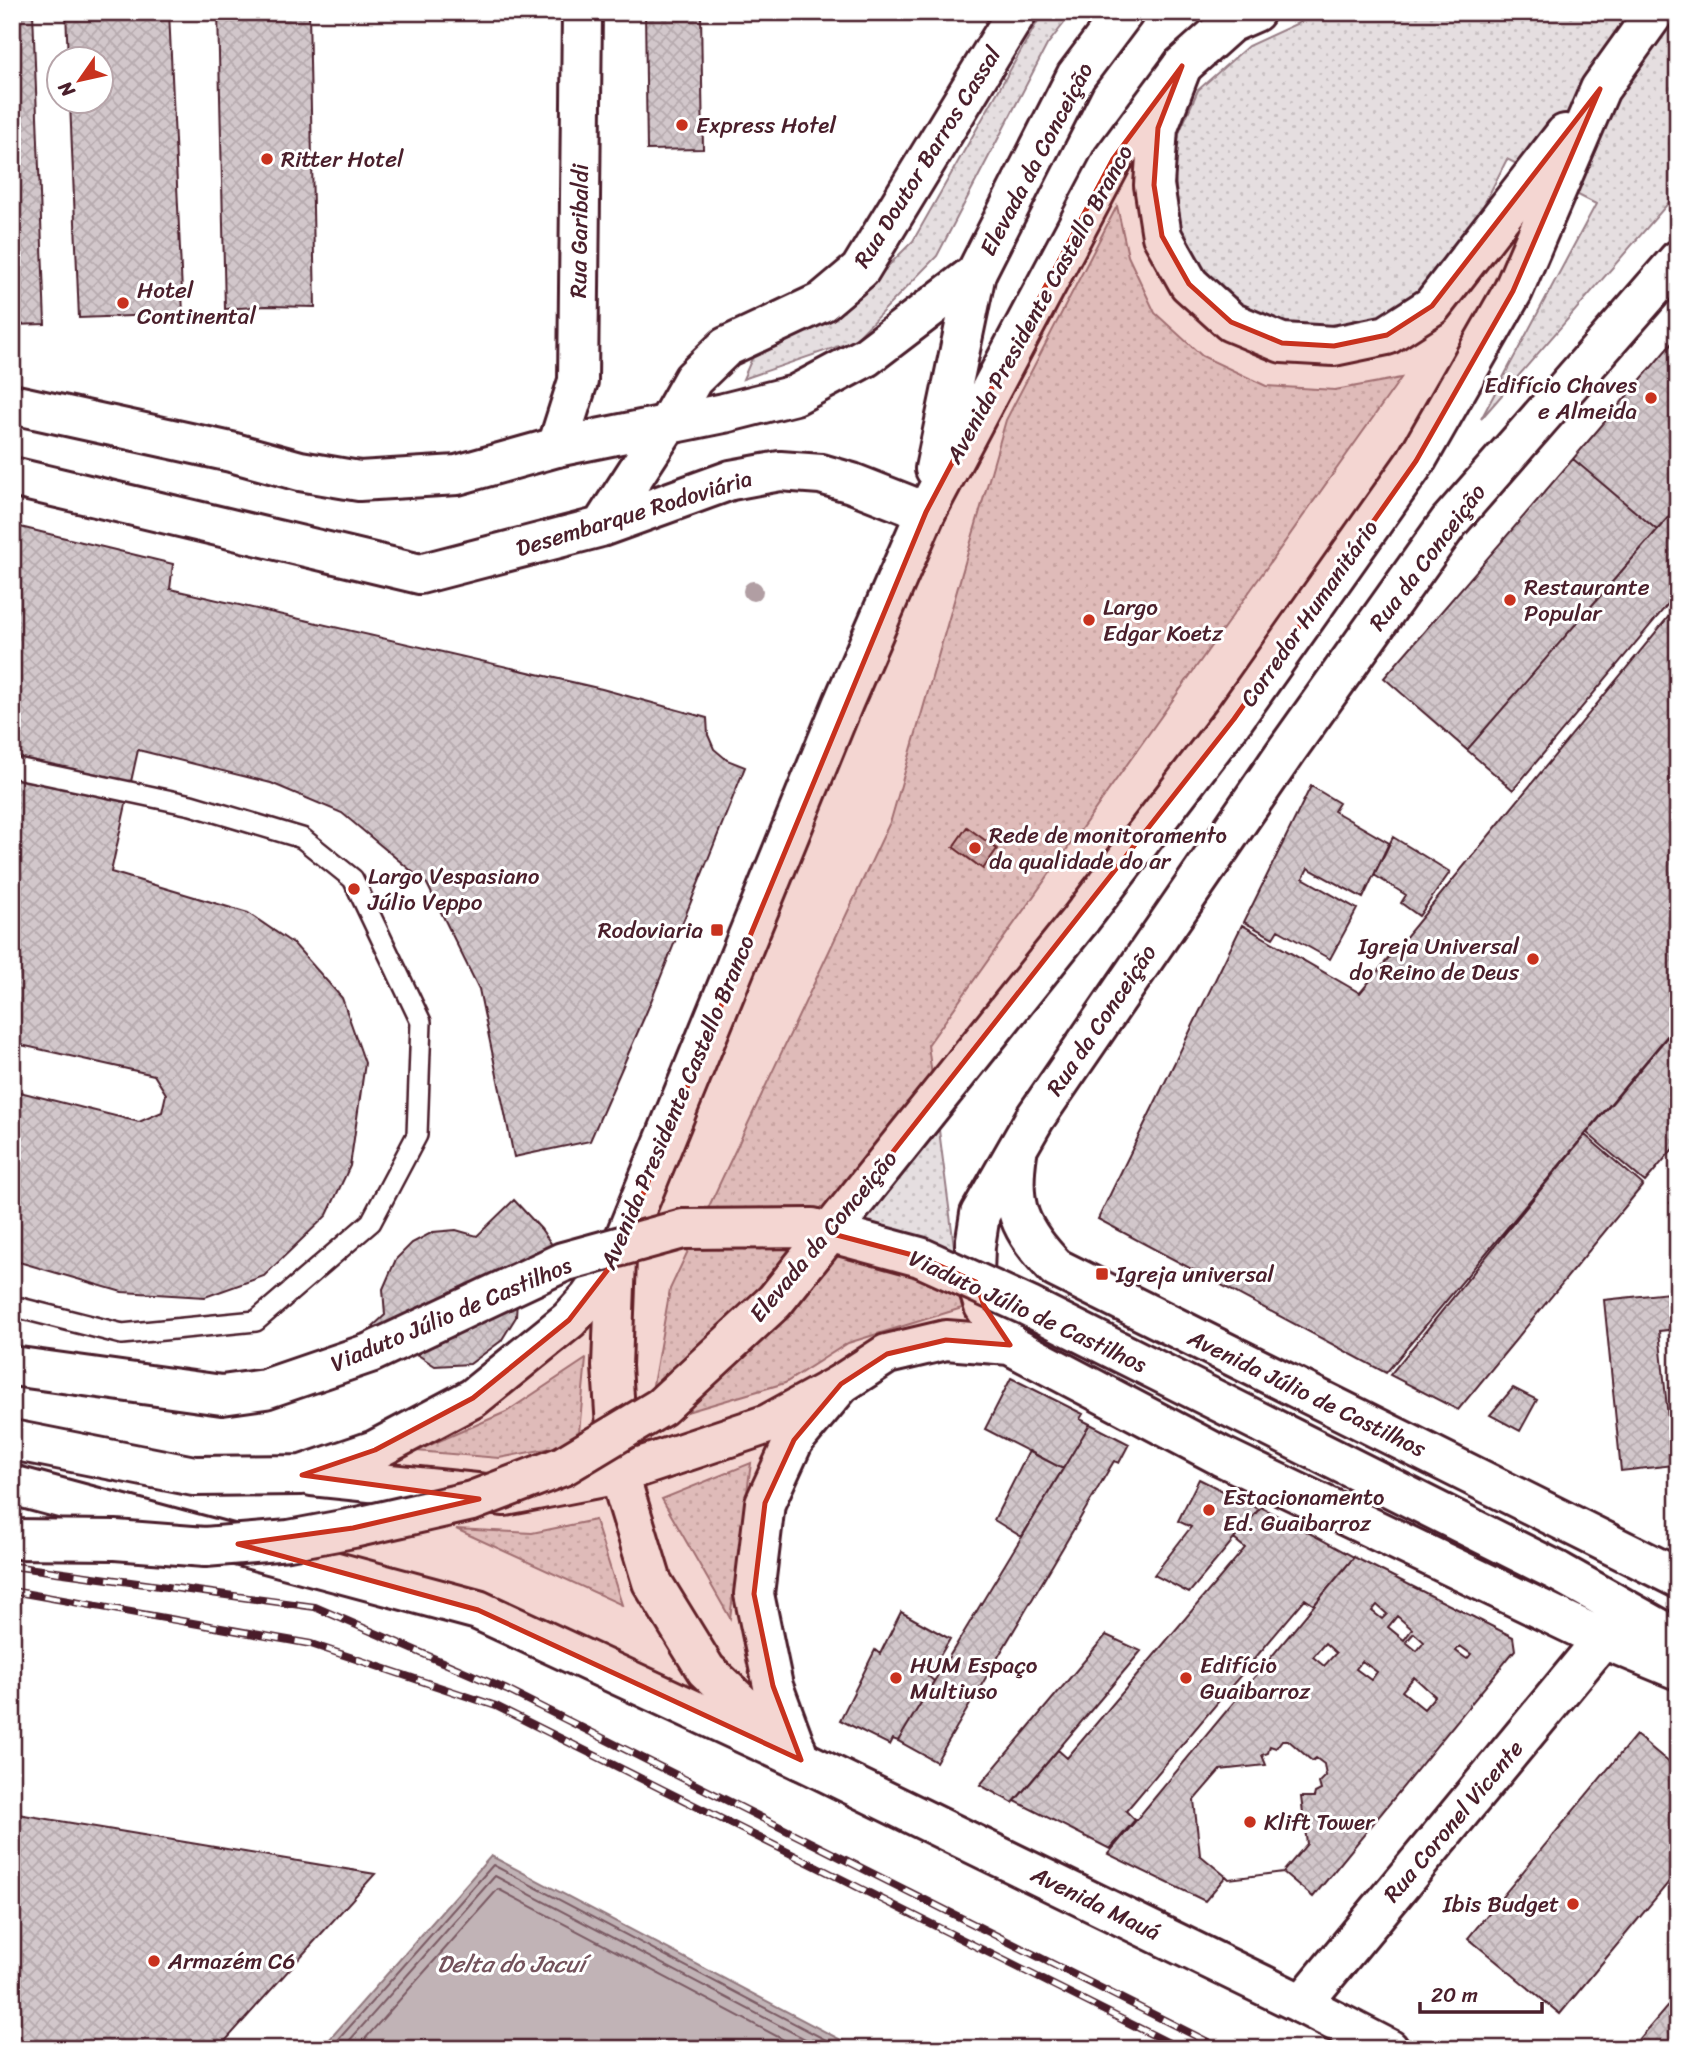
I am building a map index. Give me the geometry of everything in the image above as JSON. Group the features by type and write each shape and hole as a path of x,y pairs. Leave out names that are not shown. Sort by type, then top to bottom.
{"main road":[{"name":"Rua Garibaldi","path":"557,447 578,381 582,12"},
{"name":"Rua Doutor Barros Cassal","path":"601,527 667,425 693,379 726,347 822,302 860,270 1017,12"},
{"name":"Elevada da Conceição","path":"976,273 1076,76 1124,12"},
{"path":"1255,12 1230,23 1182,65 1158,128 1154,185 1163,236 1189,284 1231,322 1282,343 1334,346 1387,335 1432,306 1600,89 1655,12"},
{"name":"Avenida Presidente Castello Branco","path":"12,1440 194,1476 302,1475 375,1450 473,1398 569,1320 589,1298 616,1259 843,703 926,512 1113,159 1182,65"},
{"name":"Corredor Humanitário","path":"1080,920 1234,719 1416,461 1513,291 1600,89"},
{"name":"Rua da Conceição","path":"1010,1345 984,1306 974,1274 975,1246 980,1214 1035,1118 1287,750 1449,522 1678,260"},
{"path":"12,404 231,452 300,471 359,481 457,475 557,447 795,395 866,357 976,273"},
{"name":"Avenida Presidente Castello Branco","path":"926,512 976,273"},
{"name":"Desembarque Rodoviária","path":"12,477 420,574 601,527 731,480 780,471 821,474 926,512"},
{"name":"Elevada da Conceição","path":"12,1539 115,1540 205,1547 289,1540 472,1501 563,1466 661,1407 775,1301 1080,920"},
{"name":"Avenida Júlio de Castilhos","path":"1018,1147 1013,1182 1018,1216 1033,1244 1056,1268 1678,1578"},
{"name":"Viaduto Júlio de Castilhos","path":"12,1366 222,1395 265,1389 370,1353 563,1262 682,1230 813,1228 920,1256 1016,1301 1557,1572 1678,1639"},
{"path":"616,1259 612,1366 619,1474 652,1582 706,1670 801,1760"},
{"path":"302,1475 505,1496 619,1474 768,1424 841,1384 887,1354 946,1340 1010,1345 1221,1456 1604,1639 1678,1670"},
{"path":"801,1760 773,1686 754,1594 765,1503 794,1440 841,1384"},
{"name":"Avenida Mauá","path":"12,1485 478,1610 801,1760 1390,2049"},
{"name":"Rua Coronel Vicente","path":"1302,2004 1604,1639"}],"lane":[{"path":"12,767 191,805 302,838 354,879 421,1022 417,1135 371,1222 256,1321 122,1334 12,1306"}],"highlighted area":[{"path":"1182,66 1158,128 1154,185 1162,236 1189,284 1231,322 1282,343 1334,346 1387,335 1432,306 1600,89 1513,291 1416,461 1234,719 829,1233 920,1257 976,1282 984,1306 1010,1345 946,1340 887,1354 841,1384 794,1440 765,1503 754,1594 773,1686 801,1760 478,1610 238,1544 353,1528 479,1499 302,1475 375,1450 473,1398 569,1320 616,1259 926,512 1113,159"}],"shaded area":[{"path":"1043,12 1073,12 1047,45 937,256 854,341 743,379 753,356 838,316 913,241"},
{"path":"1322,12 1678,12 1678,192 1481,419 1596,204 1507,159 1464,244 1421,293 1380,318 1330,326 1284,322 1238,302 1202,268 1180,227 1175,176 1179,133 1198,90 1248,46"},
{"path":"1117,206 1128,256 1155,313 1202,356 1266,386 1335,390 1401,378 928,1045 962,1308 848,1343 785,1383 646,1424 670,1289 891,820 1006,420"},
{"path":"586,1359 578,1443 499,1458 416,1451 506,1412"},
{"path":"751,1463 730,1618 662,1499"},
{"path":"595,1520 622,1605 456,1529 532,1533"}],"water":[{"name":"Delta do Jacuí","path":"491,1856 858,2049 321,2049"}],"building":[{"path":"12,12 33,12 45,324 12,325"},
{"path":"66,12 169,12 183,314 79,318 71,116 116,116 116,46 67,46"},
{"name":"Ritter Hotel","path":"218,12 309,12 315,307 225,309"},
{"path":"645,12 701,12 703,149 647,150"},
{"name":"Edifício Chaves e Almeida","path":"1678,336 1678,506 1657,530 1573,459"},
{"path":"1573,459 1657,530 1467,750 1384,678"},
{"path":"1678,506 1678,592 1513,790 1467,750"},
{"path":"12,525 173,564 170,589 602,689 707,718 708,735 714,749 727,760 745,767 647,1011 590,1141 514,1157 479,989 427,884 342,813 271,783 138,750 111,872 248,913 295,945 342,998 365,1063 350,1166 327,1215 264,1276 205,1297 122,1292 12,1260 12,1090 139,1122 162,1112 166,1094 154,1075 12,1043"},
{"name":"Igreja Universal do Reino de Deus","path":"1678,605 1678,1023 1386,1373 1098,1219 1242,925 1360,993"},
{"path":"1311,786 1339,803 1334,811 1389,843 1363,898 1308,868 1303,878 1357,909 1330,959 1278,930 1273,938 1244,922"},
{"name":"Rede de monitoramento da qualidade do ar","path":"967,827 997,849 983,869 953,847"},
{"path":"1393,837 1450,872 1419,916 1401,903 1406,895 1374,875"},
{"path":"1678,1024 1678,1143 1645,1182 1587,1133"},
{"path":"1585,1135 1643,1185 1458,1410 1390,1375"},
{"path":"1678,1194 1678,1210 1670,1203"},
{"path":"514,1200 541,1229 559,1255 518,1284 516,1317 501,1341 470,1364 435,1366 373,1326 385,1315 383,1289 396,1259 412,1243 433,1232 456,1230 477,1236"},
{"path":"1678,1292 1678,1329 1659,1331 1673,1465 1621,1471 1604,1300"},
{"path":"1011,1378 1083,1414 1080,1419 1090,1424 1063,1469 985,1429"},
{"path":"1513,1388 1537,1400 1520,1431 1490,1415"},
{"path":"1090,1424 1129,1444 1119,1463 1114,1461 936,1762 898,1741"},
{"path":"1029,1451 1063,1469 1022,1537 994,1520"},
{"path":"1199,1479 1259,1509 1189,1593 1154,1575 1191,1527 1178,1521"},
{"name":"Edifício Guaibarroz","path":"1261,1507 1354,1557 1314,1605 1305,1599 1126,1811 1135,1820 1110,1849 1015,1801 1058,1750 1067,1758 1245,1548 1234,1539"},
{"path":"1354,1557 1513,1637 1515,1650 1313,1897 1283,1872 1229,1879 1226,1876 1205,1901 1108,1854","holes":["1377,1605 1387,1614 1382,1619 1372,1611","1397,1616 1412,1629 1404,1640 1388,1627","1414,1633 1424,1642 1417,1651 1406,1642","1325,1643 1336,1653 1324,1666 1313,1657","1460,1646 1471,1654 1467,1659 1456,1651","1362,1661 1377,1672 1371,1680 1356,1669","1414,1677 1435,1696 1424,1709 1402,1691"]},
{"name":"HUM Espaço Multiuso","path":"901,1612 950,1639 928,1676 934,1681 898,1741 893,1739 890,1745 840,1720 875,1650 880,1654"},
{"path":"1106,1635 1141,1651 1013,1803 980,1785"},
{"name":"Ibis Budget","path":"1636,1735 1678,1770 1678,1871 1560,2014 1468,1938"},
{"name":"Klift Tower","path":"1282,1740 1288,1740 1312,1761 1316,1758 1324,1764 1326,1776 1319,1783 1321,1790 1315,1793 1314,1797 1301,1797 1307,1844 1283,1872 1229,1879 1200,1855 1194,1800 1220,1770 1266,1765 1262,1755 1268,1753 1270,1746 1276,1748"},
{"name":"Armazém C6","path":"12,1813 375,1874 218,2049 12,2049"},
{"path":"1678,1994 1678,2049 1631,2049"}],"railway":[{"path":"12,1566 315,1607 507,1690 1222,2049"},
{"path":"12,1591 311,1644 496,1706 1181,2049"}],"place":[{"name":"Express Hotel","path":"682,125"},
{"name":"Ritter Hotel","path":"267,159"},
{"name":"Hotel Continental","path":"123,303"},
{"name":"Edifício Chaves e Almeida","path":"1651,398"},
{"name":"Restaurante Popular","path":"1510,600"},
{"name":"Largo Edgar Koetz","path":"1089,620"},
{"name":"Rede de monitoramento da qualidade do ar","path":"975,848"},
{"name":"Largo Vespasiano Júlio Veppo","path":"354,889"},
{"name":"Rodoviaria","path":"717,930"},
{"name":"Igreja Universal do Reino de Deus","path":"1533,959"},
{"name":"Igreja universal","path":"1102,1274"},
{"name":"Estacionamento Ed. Guaibarroz","path":"1209,1510"},
{"name":"HUM Espaço Multiuso","path":"896,1678"},
{"name":"Edifício Guaibarroz","path":"1186,1678"},
{"name":"Klift Tower","path":"1250,1822"},
{"name":"Ibis Budget","path":"1573,1904"},
{"name":"Armazém C6","path":"154,1961"}]}
